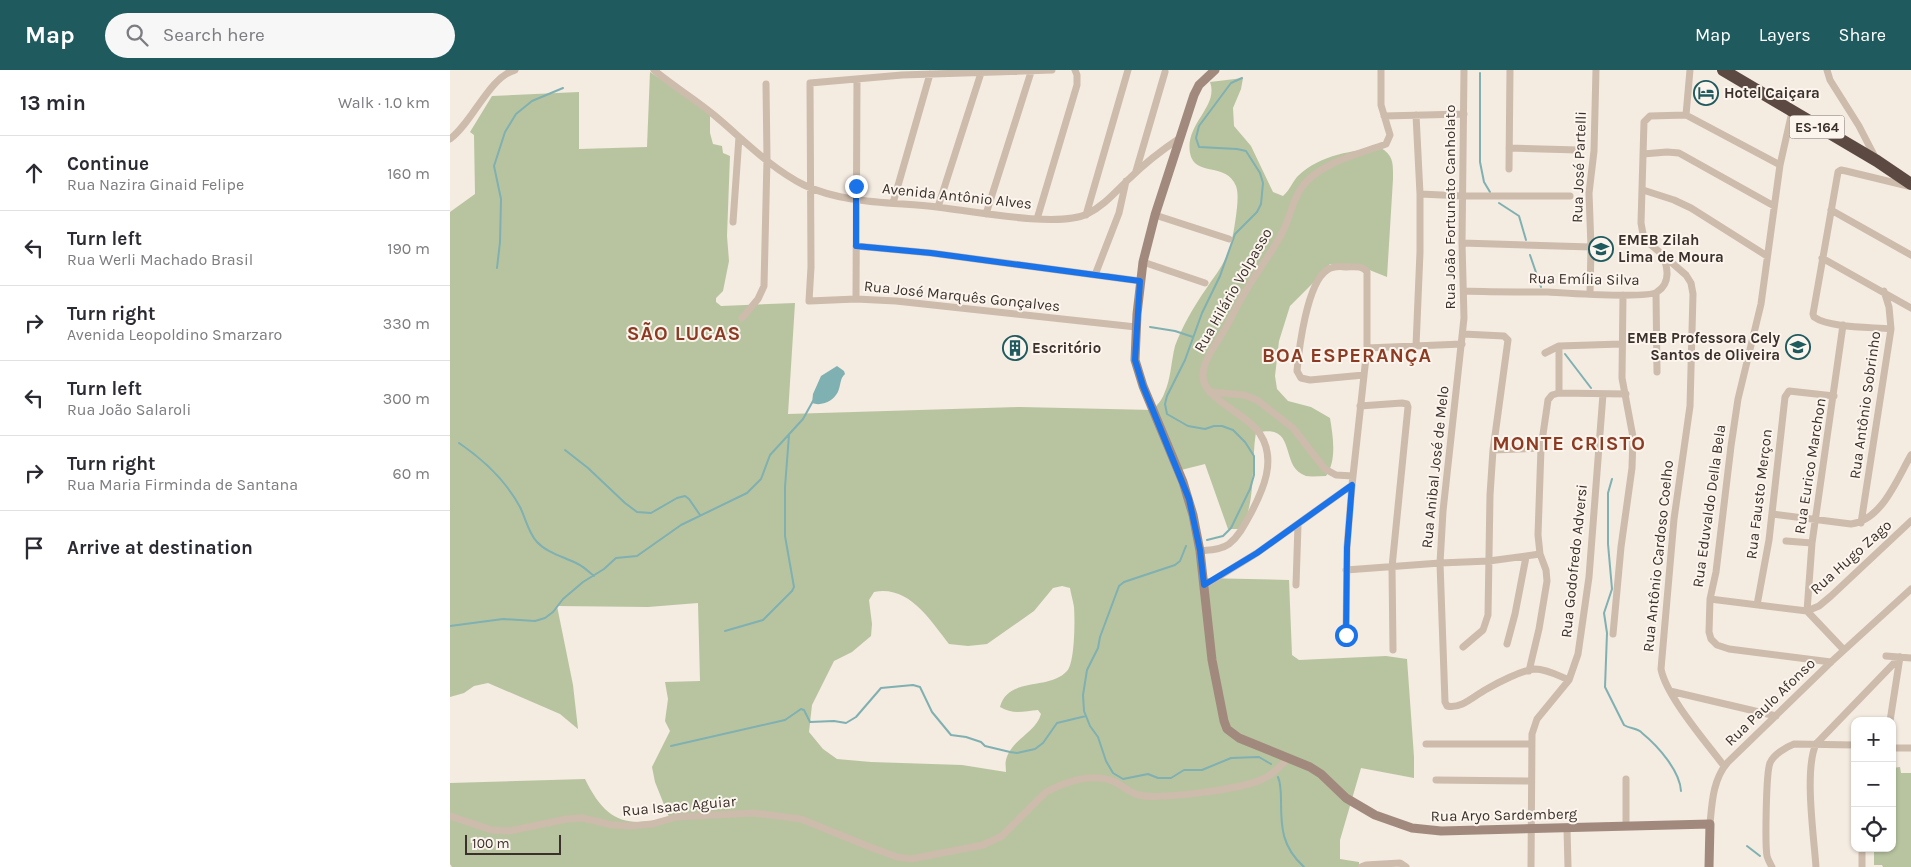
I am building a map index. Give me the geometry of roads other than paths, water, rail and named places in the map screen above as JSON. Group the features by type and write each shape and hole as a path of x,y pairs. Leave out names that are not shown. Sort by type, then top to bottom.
{"highway":[{"name":"ES-164","path":"1723,70 1877,161 1911,185"}],"street":[{"path":"450,139 457,134 474,113 498,78 514,70"},
{"name":"Avenida Antônio Alves","path":"654,70 714,114 739,137 792,178 833,195 857,199 986,214 1058,220 1074,219 1086,215 1107,201 1158,152 1180,138"},
{"path":"811,187 810,83 930,74 1052,70"},
{"path":"1037,218 1077,85 1075,70"},
{"path":"1086,215 1128,70"},
{"path":"1215,70 1199,85 1180,138 1143,262 1136,327 1135,360 1137,370 1189,499 1200,550 1204,585 1298,525 1352,485"},
{"name":"Rua Hilário Volpasso","path":"1210,392 1204,383 1203,376 1206,364 1241,299 1284,230 1297,195 1308,180 1339,160 1386,144 1390,135 1381,106 1381,70"},
{"name":"Rua João Fortunato Canholato","path":"1462,344 1464,292 1462,243 1464,70"},
{"path":"1508,169 1510,70"},
{"name":"Rua José Partelli","path":"1590,294 1589,193 1594,151 1596,70"},
{"path":"1690,70 1686,115 1780,165"},
{"path":"1828,70 1830,80 1859,126 1877,161"},
{"path":"986,214 1031,72"},
{"path":"1136,172 1165,72"},
{"path":"938,207 980,73"},
{"path":"893,203 930,74"},
{"path":"856,299 857,199 855,145 857,79"},
{"path":"742,318 758,300 764,286 767,159 766,84"},
{"name":"Rua Eduvaldo Della Bela","path":"1792,112 1780,165 1761,304 1738,399 1716,572 1710,599 1709,632 1711,639 1717,645 1742,651 1831,662"},
{"path":"1384,116 1464,114"},
{"path":"1416,115 1420,194 1420,252 1416,346"},
{"name":"Rua Antônio Cardoso Coelho","path":"1686,115 1650,116 1644,122 1641,223 1644,234 1650,243 1680,268 1691,283 1694,309 1691,390 1674,519 1660,657 1662,678 1724,766"},
{"path":"733,222 739,137"},
{"path":"1509,148 1578,150"},
{"path":"1643,154 1667,152 1679,154 1774,206"},
{"path":"1891,328 1843,326 1818,320 1813,314 1838,172 1840,170 1911,185"},
{"path":"1095,275 1119,213 1126,181"},
{"name":"Rua José Marquês Gonçalves","path":"811,187 809,302 856,299 896,301 1136,327"},
{"path":"1643,190 1674,200 1691,208 1767,256"},
{"path":"1420,194 1570,196"},
{"path":"1831,210 1911,255"},
{"path":"1156,215 1229,239"},
{"path":"1462,243 1591,247"},
{"path":"856,246 931,253 1140,281"},
{"name":"Rua Emília Silva","path":"1464,292 1623,295 1656,293 1663,287 1666,281 1665,262 1661,252"},
{"path":"1822,258 1911,308"},
{"path":"1143,262 1205,283"},
{"path":"1346,635 1346,570 1352,485 1367,348 1366,270 1337,266 1329,268 1321,276 1312,294 1302,326 1296,371 1301,378 1310,380 1364,375"},
{"name":"Rua Antônio Sobrinho","path":"1861,523 1891,328 1889,307 1884,292"},
{"path":"1656,293 1657,372"},
{"path":"1613,634 1621,547 1632,468 1633,437 1622,378 1623,295"},
{"name":"Rua Eurico Marchon","path":"1807,611 1812,543 1843,326"},
{"path":"1463,334 1504,336 1508,340 1490,495 1488,615 1483,630 1463,647"},
{"path":"1367,348 1462,344"},
{"name":"Rua Anibal José de Melo","path":"1462,344 1443,511 1440,563 1445,702 1447,706 1460,706 1487,689 1529,671"},
{"path":"1546,353 1560,346 1621,344"},
{"path":"1559,393 1560,346"},
{"name":"Rua Fausto Merçon","path":"1757,605 1769,540 1785,397 1790,391 1834,396"},
{"path":"1210,392 1244,395 1257,400 1293,428 1325,469 1336,475 1353,476"},
{"path":"1200,550 1225,547 1235,539 1244,526 1263,489 1268,471 1265,444 1261,435 1245,418 1210,392"},
{"path":"1568,680 1542,670 1529,671 1547,581 1546,570 1540,554 1538,535 1541,448 1547,404 1550,396 1559,393 1626,394"},
{"name":"Rua Godofredo Adversi","path":"1531,867 1531,744 1533,728 1537,719 1568,680 1578,654 1589,578 1603,394"},
{"path":"1360,406 1402,402 1407,404 1408,407 1392,567 1393,650"},
{"path":"1494,450 1541,448"},
{"path":"1772,514 1851,524 1861,523 1870,517 1882,504 1911,455"},
{"name":"Rua Hugo Zago","path":"1807,611 1832,596 1911,521"},
{"path":"1296,585 1298,525"},
{"path":"1786,541 1812,543"},
{"path":"1346,570 1489,561 1540,554"},
{"path":"1507,644 1526,556"},
{"name":"Rua Aryo Sardemberg","path":"1204,585 1212,660 1227,729 1239,738 1289,758 1321,774 1346,798 1360,807 1400,824 1423,830 1441,831 1710,824"},
{"name":"Rua Paulo Afonso","path":"1709,867 1710,824 1716,783 1724,766 1831,662 1911,589"},
{"path":"1710,599 1807,611 1844,650"},
{"path":"1886,656 1911,658"},
{"path":"1891,717 1900,657"},
{"path":"1816,867 1810,781 1812,752 1816,744 1900,657"},
{"path":"1670,691 1776,716"},
{"path":"1426,744 1531,744"},
{"path":"1772,867 1767,851 1768,770 1772,759 1794,744 1851,745"},
{"path":"1896,748 1911,748"},
{"name":"Rua Isaac Aguiar","path":"450,816 492,830 509,831 567,819 583,818 612,825 631,826 652,824 677,817 754,813 801,819 897,857 911,859 983,845 1002,836 1046,792 1055,787 1089,777 1099,776 1108,779 1139,795 1170,796 1255,782 1271,774 1289,758"},
{"path":"1626,779 1626,826"},
{"path":"1436,780 1531,781"},
{"path":"1566,828 1568,867"},
{"path":"1862,852 1862,867"},
{"path":"1363,866 1403,865"}],"water":[{"path":"837,366 845,374 841,379 835,396 828,402 812,403 813,394 821,376"}],"waterway":[{"path":"1480,73 1480,162 1484,182 1490,192"},
{"path":"1207,540 1223,536 1231,528 1250,489 1254,475 1254,456 1245,442 1233,430 1222,426 1205,429 1188,426 1167,414 1165,404 1185,360 1202,313 1220,276 1235,234 1257,212 1261,204 1263,183 1260,173 1246,151 1199,147 1196,138 1199,126 1231,83 1242,78"},
{"path":"497,268 501,199 494,166 505,132 516,114 532,101 563,88"},
{"path":"1499,203 1519,216 1526,240"},
{"path":"1530,255 1541,287"},
{"path":"1150,327 1175,331 1193,337"},
{"path":"1565,354 1591,388"},
{"path":"450,626 503,619 535,621 545,618 583,582 604,569 616,558 637,556 681,525 747,493 761,479 770,455 803,419 813,401"},
{"path":"725,631 763,620 794,587 785,536 785,487 789,435"},
{"path":"459,443 486,464 508,488 520,507 529,530 541,546 573,561 594,576"},
{"path":"565,450 637,512 651,513 677,498 685,496 700,515"},
{"path":"1612,479 1608,493 1608,544 1612,589 1604,613 1607,633 1605,687 1624,725 1640,731 1667,759 1677,775 1681,791"},
{"path":"1186,546 1180,561 1175,565 1124,582 1119,586 1100,637 1098,648 1087,670 1083,695 1084,711 1090,726 1098,737 1106,761 1113,773 1123,779 1148,774 1158,778 1171,778 1184,770 1202,770 1231,758 1259,757 1271,764"},
{"path":"671,746 785,720 801,709 804,710 810,722 834,721 846,723 856,717 881,688 913,685 920,687 932,712 951,735 966,737 981,742 985,746 1010,752 1017,753 1035,749 1043,743 1057,723 1086,716"},
{"path":"1278,777 1281,789 1281,820 1284,837 1291,852 1304,867"},
{"path":"1747,846 1760,856"}],"place":[{"name":"Hotel Caiçara","path":"1706,93"},
{"name":"EMEB Zilah Lima de Moura","path":"1601,249"},
{"name":"EMEB Professora Cely Santos de Oliveira","path":"1798,347"},
{"name":"Escritório","path":"1015,348"}],"district":[{"name":"SÃO LUCAS","path":"684,333"},
{"name":"BOA ESPERANÇA","path":"1347,355"},
{"name":"MONTE CRISTO","path":"1569,443"}]}
